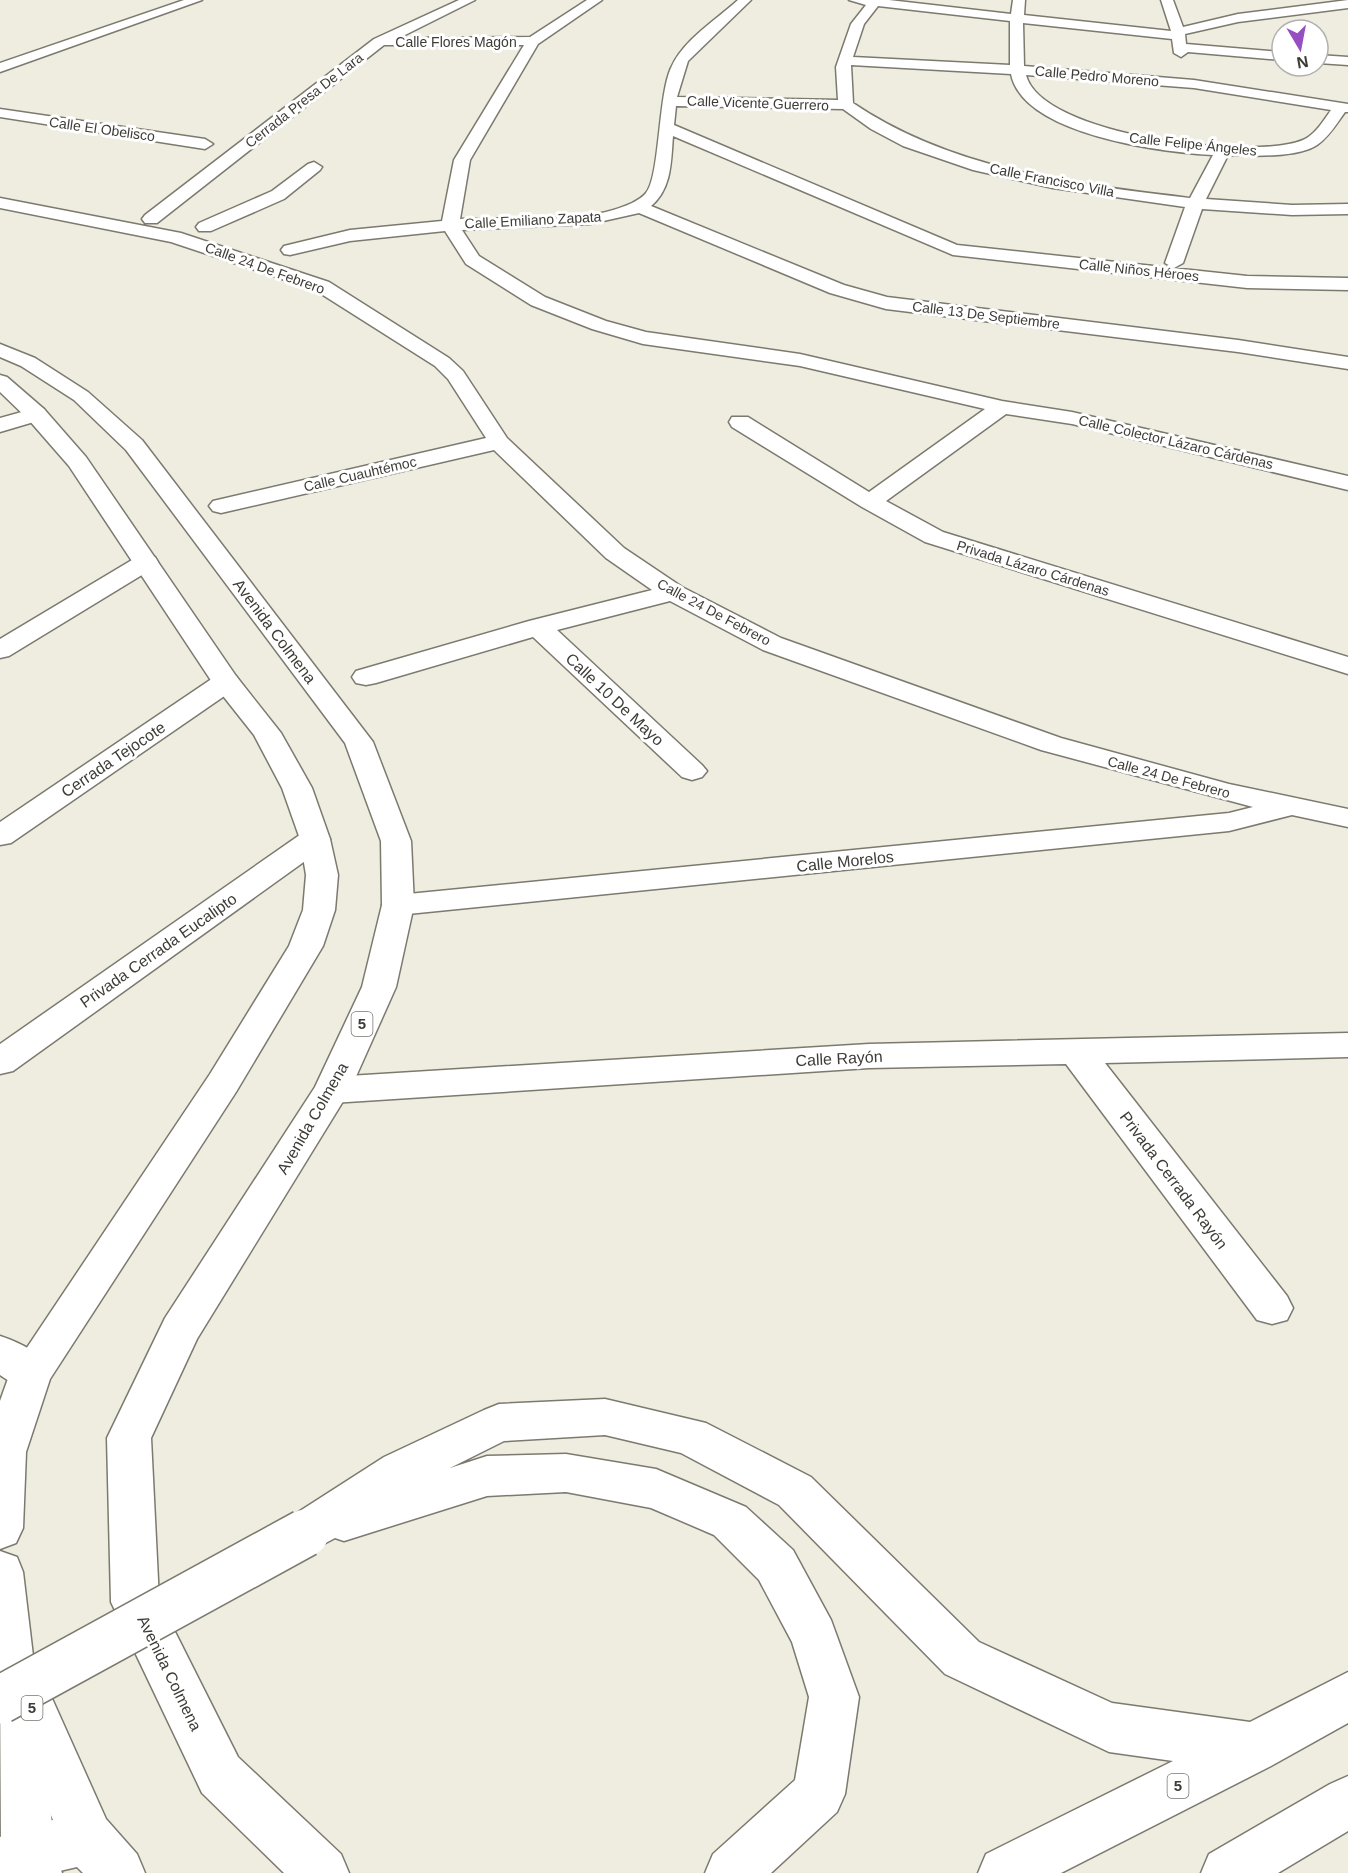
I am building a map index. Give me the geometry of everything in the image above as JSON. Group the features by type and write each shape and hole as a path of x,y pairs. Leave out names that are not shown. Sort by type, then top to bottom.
{"street":[{"path":"0,68 196,0"},
{"name":"Cerrada Presa De Lara","path":"151,219 379,42 469,0"},
{"path":"596,0 533,41 462,160 450,225 472,260 538,301 599,325 642,338 694,348 800,360 1002,407"},
{"path":"640,207 653,196 658,185 668,129 669,100 679,64 745,0"},
{"path":"853,0 1016,16 1178,38 1270,54"},
{"name":"Calle Felipe Ángeles","path":"1019,0 1016,16 1018,70 1022,87 1036,104 1057,118 1135,140 1223,150 1264,152 1310,143 1344,107"},
{"path":"1167,0 1194,84"},
{"path":"1284,0 1312,8"},
{"path":"846,105 844,62 858,24 875,1"},
{"path":"1178,38 1238,18 1348,4"},
{"name":"Calle Flores Magón","path":"379,42 533,41"},
{"path":"1330,60 1348,61"},
{"name":"Calle Pedro Moreno","path":"844,62 1018,70 1194,84 1344,107"},
{"name":"Calle Vicente Guerrero","path":"669,100 846,105"},
{"name":"Calle Francisco Villa","path":"846,105 868,123 901,140 1013,175 1195,204 1271,209 1348,209"},
{"name":"Calle El Obelisco","path":"0,113 45,122 205,144"},
{"path":"22,130 45,122"},
{"name":"Calle Niños Héroes","path":"668,129 953,249 1235,281 1348,284"},
{"path":"1174,263 1195,204 1223,150"},
{"path":"205,227 278,195 314,167"},
{"name":"Calle 24 De Febrero","path":"0,203 175,237 322,286 442,362 456,375 500,442 615,554 673,592 772,644 1051,744 1150,773 1348,818"},
{"name":"Calle Emiliano Zapata","path":"322,286 311,267 283,247 365,233 450,225 590,219 640,207"},
{"name":"Calle 13 De Septiembre","path":"640,207 837,289 886,303 1238,345 1348,363"},
{"path":"49,213 151,219 238,234"},
{"name":"Calle Niños Héroes","path":"932,240 964,238 1243,271 1348,273"},
{"name":"Avenida Colmena","path":"0,350 28,362 81,396 134,445 359,742 396,841 398,905 378,987 332,1090 243,1234 180,1330 129,1438 135,1602 220,1775 322,1873"},
{"path":"0,381 36,414 78,462 226,682 267,733 297,788 315,839 322,875 319,910 306,946 223,1083 15,1363 2,1455 0,1528"},
{"path":"870,502 1002,407"},
{"name":"Calle Colector Lázaro Cárdenas","path":"1002,407 1072,418 1348,483"},
{"path":"0,425 36,414"},
{"name":"Privada Lázaro Cárdenas","path":"740,422 870,502 934,537 1348,666"},
{"name":"Calle Cuauhtémoc","path":"221,506 500,442"},
{"path":"0,650 146,562"},
{"path":"366,677 538,627 673,592"},
{"name":"Calle 10 De Mayo","path":"538,627 692,771"},
{"name":"Cerrada Tejocote","path":"0,836 226,682"},
{"name":"Calle Morelos","path":"398,905 1229,822 1290,806"},
{"name":"Privada Cerrada Eucalipto","path":"0,1062 315,839"},
{"name":"Calle Rayón","path":"332,1090 869,1056 1348,1045"},
{"name":"Privada Cerrada Rayón","path":"1076,1051 1272,1308"},
{"path":"103,1856 21,1863 5,1678 305,1533 400,1471 499,1423 605,1417 690,1436 795,1491 963,1658 1109,1727 1253,1749"},
{"path":"305,1533 487,1476 566,1473 656,1489 730,1521 776,1565 814,1636 834,1697 819,1794 732,1873"},
{"name":"5","path":"0,1572 5,1678 103,1856"},
{"name":"5","path":"1005,1873 1253,1749 1348,1696"},
{"path":"1228,1873 1348,1802"}]}
